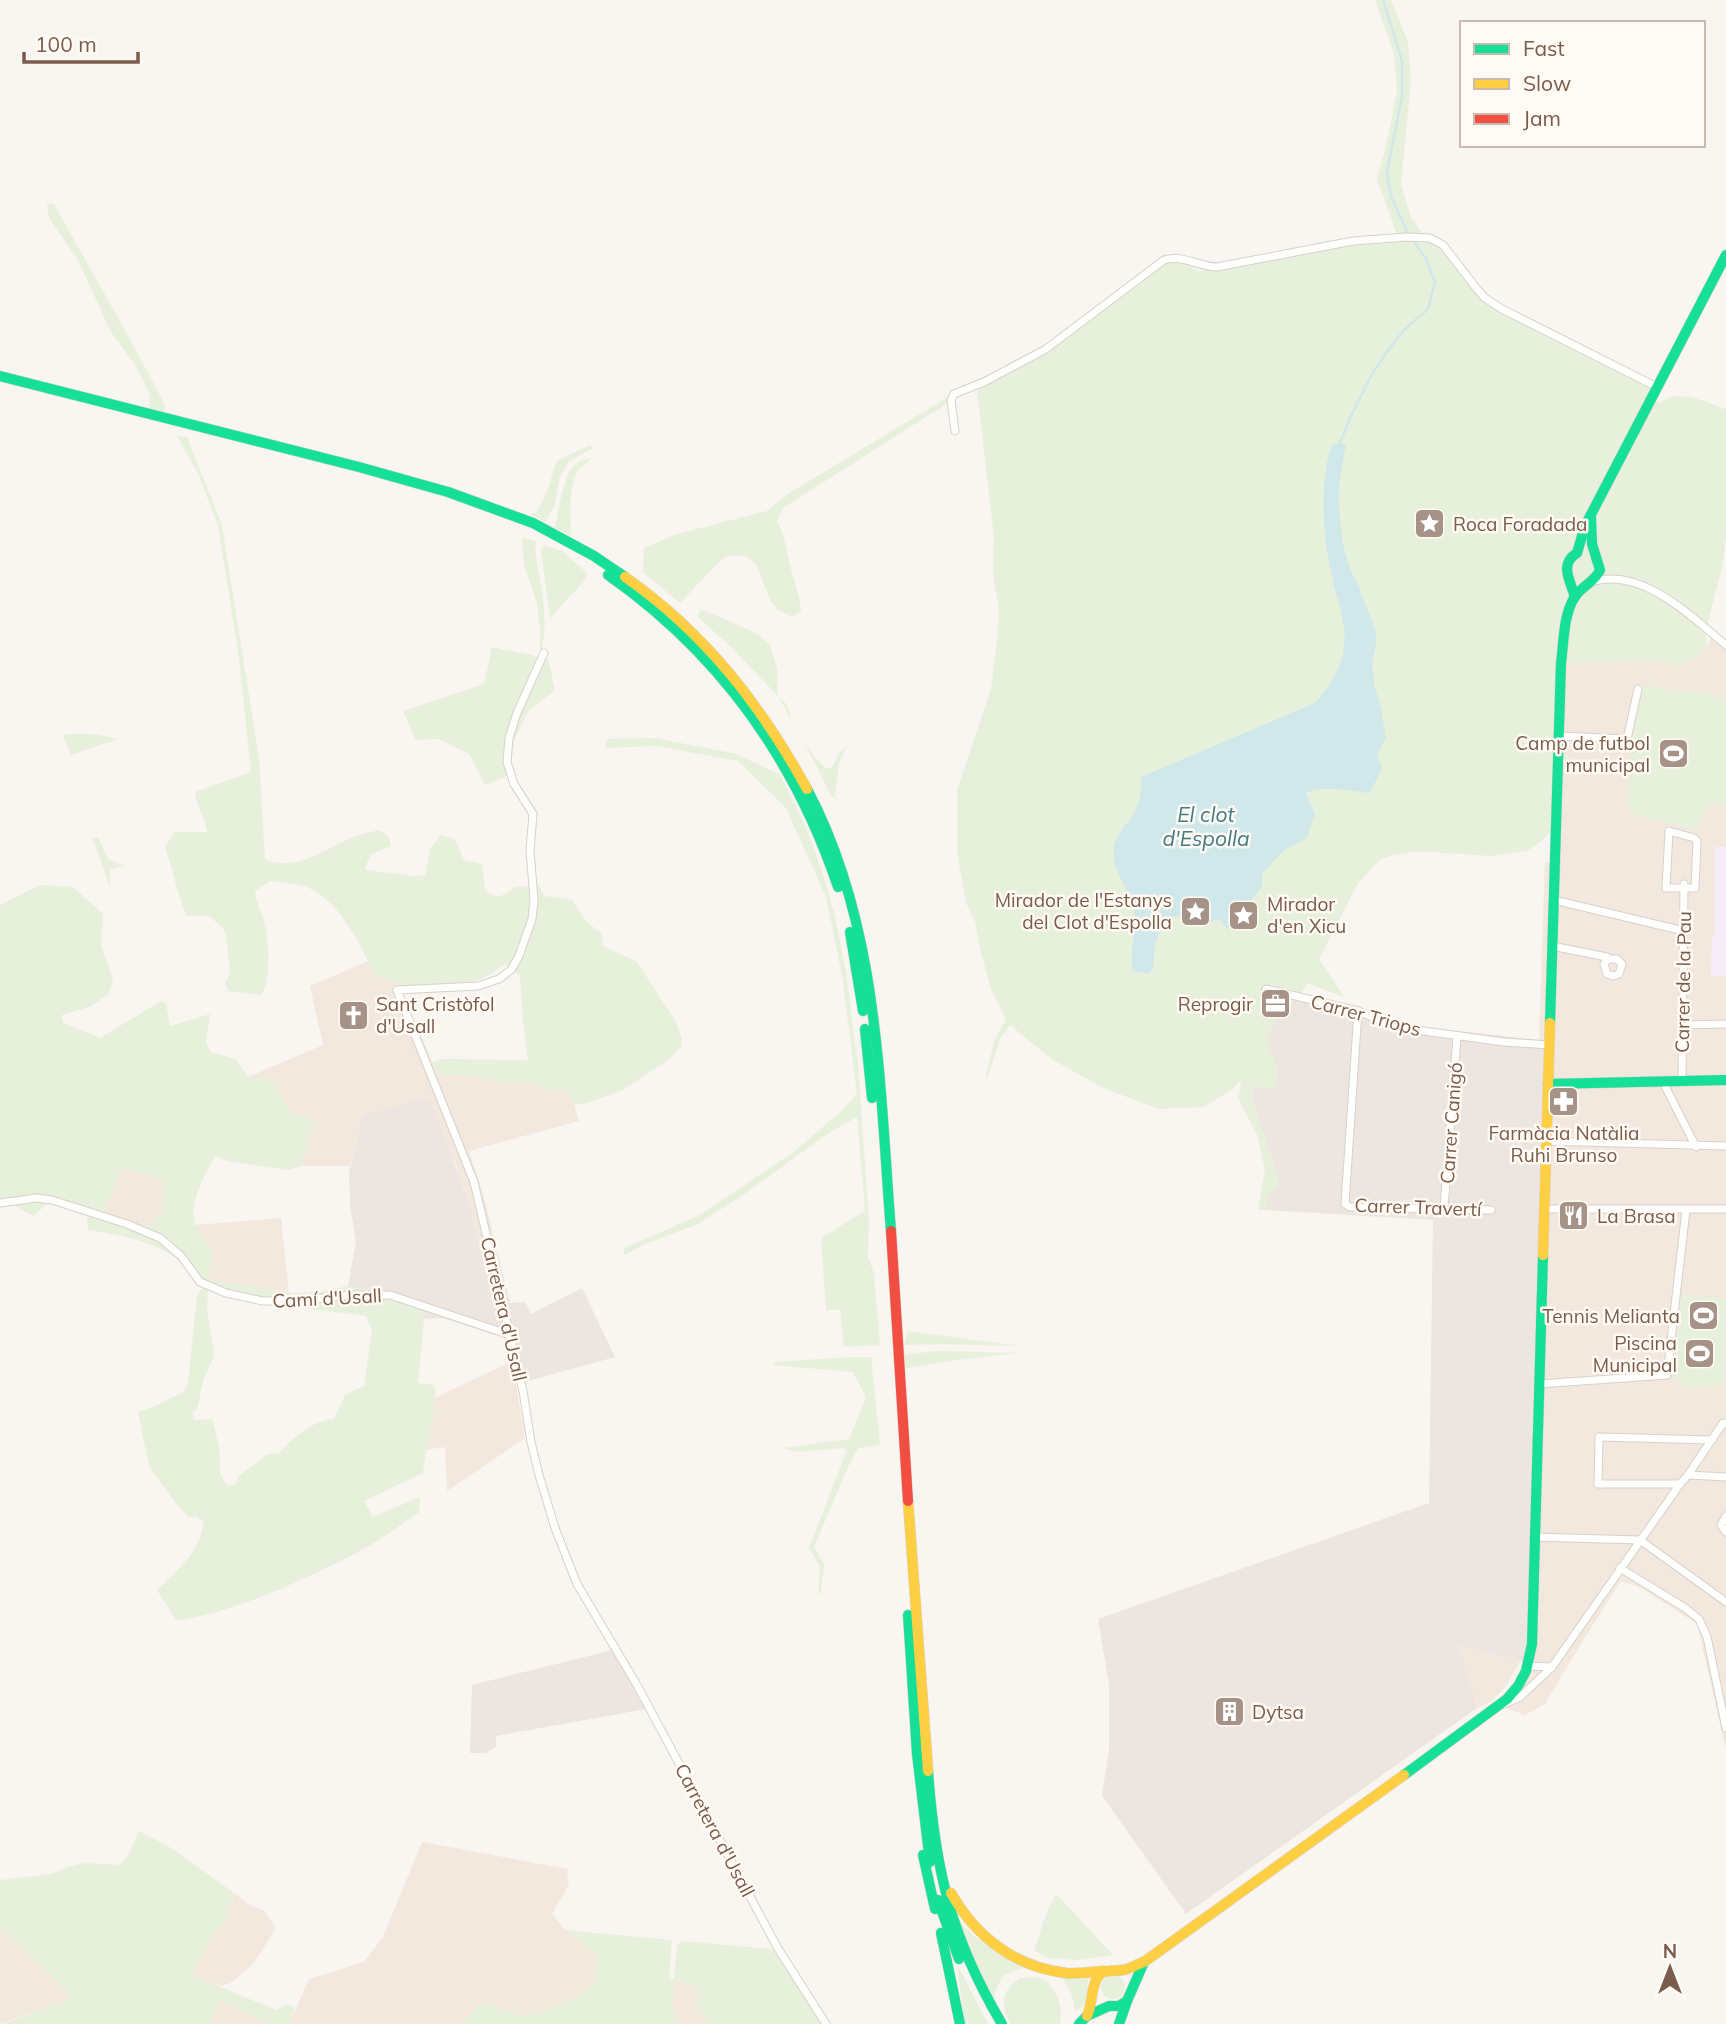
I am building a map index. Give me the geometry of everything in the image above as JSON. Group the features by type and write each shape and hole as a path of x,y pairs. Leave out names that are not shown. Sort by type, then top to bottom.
{"main road":[{"path":"1577,553 1585,526 1726,255"},
{"path":"0,376 440,489 499,509 538,526 600,561 660,603 700,639 765,715 802,775 832,841 851,901 866,967 883,1122 917,1630 938,1861 946,1898 963,1947 1002,2024"},
{"path":"0,384 387,483 473,508 535,533 596,567 645,603 723,679 765,733 801,796 829,860 846,913 857,968 875,1122 917,1754 929,1857 951,1941 973,1990 993,2024"},
{"path":"938,1861 962,1915 980,1935 999,1949 1049,1969 1076,1973 1122,1970 1144,1962 1500,1706 1516,1692 1525,1677 1532,1644 1561,663 1567,622 1575,597 1599,573 1590,530 1591,518"},
{"path":"1575,597 1566,570 1569,558 1586,552 1597,560"},
{"path":"1570,579 1578,584 1591,583"},
{"path":"1548,1084 1726,1080"},
{"path":"917,1754 914,1765 920,1838 960,2024"},
{"path":"1119,2024 1132,1986 1144,1962"},
{"path":"1122,1970 1129,1977 1132,1986"},
{"path":"1083,2020 1095,1991 1096,1979 1104,1971"},
{"path":"1095,1991 1100,2001 1109,2006"},
{"path":"1083,2020 1109,2006 1119,2006 1127,2001"}],"street":[{"path":"955,431 951,400 954,394 984,382 1046,349 1164,260 1176,257 1217,267 1326,245 1406,237 1430,238 1443,245 1485,298 1502,309 1657,387"},
{"path":"1597,560 1619,579"},
{"path":"1591,583 1606,578 1644,587 1674,603 1726,645"},
{"name":"Carretera d'Usall","path":"544,653 517,713 509,738 507,762 514,784 533,814 530,850 534,901 532,919 519,957 511,970 499,979 478,986 397,990 474,1182 523,1391 539,1475 555,1528 577,1584 637,1685 777,1947 825,2024"},
{"path":"1559,736 1627,739 1638,689"},
{"path":"1670,831 1694,838 1697,841 1695,888 1666,888 1670,831"},
{"name":"Carrer de la Pau","path":"1682,1081 1684,884"},
{"path":"1554,900 1684,931"},
{"path":"1552,946 1608,959"},
{"name":"Carrer Triops","path":"1266,989 1358,1011 1398,1027 1504,1042 1549,1045"},
{"name":"Carrer Travertí","path":"1358,1011 1345,1204 1350,1207 1491,1210"},
{"path":"1683,1025 1726,1024"},
{"name":"Carrer Canigó","path":"1444,1209 1457,1036"},
{"path":"1664,1082 1696,1147"},
{"path":"1547,1141 1726,1146"},
{"name":"Camí d'Usall","path":"0,1203 37,1198 52,1200 127,1224 160,1238 181,1256 200,1282 226,1293 263,1301 390,1295 510,1335"},
{"path":"1546,1209 1726,1209"},
{"path":"1539,1384 1667,1376 1686,1210"},
{"path":"1500,1706 1520,1697 1552,1667 1723,1423 1726,1423"},
{"path":"1680,1484 1598,1484 1600,1437 1712,1440"},
{"path":"1688,1475 1726,1477"},
{"path":"1726,1516 1721,1525 1726,1532"},
{"path":"1534,1537 1640,1540 1726,1600"},
{"path":"1620,1568 1699,1619 1707,1637 1726,1728"},
{"path":"1528,1666 1552,1667"},
{"path":"1525,1677 1535,1684"}],"shaded area":[{"path":"1715,631 1726,640 1726,1750 1697,1624 1641,1588 1621,1581 1545,1704 1525,1715 1500,1706 1525,1677 1546,1054 1539,1040 1545,862 1551,863 1564,664 1654,661 1680,666 1699,655"},
{"path":"1715,847 1726,847 1726,976 1711,976 1712,936 1715,936"},
{"path":"368,961 376,976 408,986 402,996 439,1076 458,1074 496,1081 534,1083 555,1092 567,1089 579,1121 469,1151 498,1254 483,1259 468,1199 454,1160 362,1116 350,1166 301,1166 315,1124 310,1118 289,1111 279,1089 248,1077 323,1045 310,986"},
{"path":"1260,983 1353,1006 1376,1016 1415,1026 1539,1040 1546,1054 1528,1663 1458,1644 1477,1708 1186,1914 1102,1796 1109,1748 1109,1685 1098,1619 1429,1503 1433,1220 1264,1210 1278,1177 1252,1099 1260,1023"},
{"path":"429,1098 468,1199 483,1258 498,1254 510,1303 525,1302 531,1314 582,1288 615,1357 517,1384 508,1339 443,1318 424,1319 423,1302 348,1286 356,1242 350,1204 349,1173 362,1116"},
{"path":"122,1168 164,1179 162,1210 148,1227 104,1212"},
{"path":"281,1218 289,1293 206,1281 196,1225"},
{"path":"512,1361 525,1438 447,1491 445,1447 425,1450 435,1398"},
{"path":"1457,1643 1520,1661 1506,1686 1492,1701 1477,1708"},
{"path":"613,1650 646,1709 496,1736 496,1747 486,1753 470,1753 472,1685"},
{"path":"422,1842 568,1869 569,1884 552,1914 565,1930 597,1956 596,1982 579,1996 541,2012 522,2016 495,2006 478,2005 462,2024 289,2024 309,1979 364,1962 383,1937"},
{"path":"235,1894 250,1905 265,1911 276,1928 254,1963 231,1983 220,1986 191,1975 215,1931 224,1923"},
{"path":"0,1928 72,1995 66,2000 0,2024"},
{"path":"674,1979 697,1987 696,2007 711,2024 681,2024 672,2011"},
{"path":"219,2000 269,2024 210,2024"}],"green space":[{"path":"1375,0 1391,0 1408,42 1411,80 1401,184 1411,218 1427,239 1437,239 1488,300 1659,388 1654,398 1657,403 1674,396 1692,397 1726,409 1726,539 1721,572 1709,617 1707,646 1699,655 1680,666 1654,661 1566,664 1557,817 1542,841 1527,851 1491,856 1430,852 1393,855 1380,860 1358,883 1319,959 1345,998 1307,983 1292,1003 1284,1008 1266,1039 1278,1070 1276,1090 1253,1086 1252,1099 1278,1177 1278,1186 1268,1197 1264,1210 1258,1210 1265,1170 1258,1137 1238,1098 1241,1084 1239,1081 1232,1090 1203,1107 1159,1109 1103,1088 1053,1060 1010,1025 1000,1039 985,1078 995,1039 1006,1019 991,989 975,921 966,903 957,853 957,790 991,689 999,609 993,575 994,538 977,390 1141,284 1163,254 1200,271 1354,242 1399,240 1377,179 1397,92 1394,54"},
{"path":"47,204 54,204 152,380 165,405 164,412 150,409 149,392 136,366 111,332 78,260 49,218"},
{"path":"948,397 951,401 783,508 777,521 785,541 801,611 793,617 778,610 770,600 756,564 746,556 727,556 680,603 643,572 644,548 677,534 767,511 786,495"},
{"path":"177,436 187,437 222,525 259,758 265,859 278,863 303,860 351,838 377,831 389,837 391,846 371,856 365,870 425,875 430,849 441,835 455,839 464,860 482,864 485,890 495,897 515,887 539,886 545,896 572,900 587,922 601,933 603,946 637,962 676,1022 682,1039 681,1047 667,1061 621,1091 574,1105 567,1089 555,1092 534,1083 496,1081 458,1074 439,1076 432,1062 443,1059 528,1060 520,976 505,964 478,980 459,984 408,986 376,976 341,915 321,895 295,884 271,881 255,891 268,946 267,979 261,995 228,991 225,984 230,973 226,934 209,916 187,916 165,847 174,832 207,832 195,792 251,772 239,658 218,526 198,473"},
{"path":"590,445 593,448 568,462 560,477 554,507 545,522 530,514 537,512 557,461"},
{"path":"592,458 575,475 571,501 571,536 555,528 564,486 572,467"},
{"path":"522,538 537,541 535,551 544,618 540,657 537,603 524,565"},
{"path":"544,545 562,551 588,574 550,618 541,550"},
{"path":"701,609 758,634 770,645 777,669 778,696 698,617"},
{"path":"492,647 548,659 555,690 528,711 514,741 511,767 521,789 522,802 508,776 485,785 469,754 439,739 416,740 403,711 484,684"},
{"name":"Camp de futbol municipal","path":"1641,685 1726,697 1726,805 1713,804 1708,808 1697,830 1628,813 1631,745"},
{"path":"778,696 788,707 792,722"},
{"path":"93,734 118,739 71,755 63,736"},
{"path":"655,738 737,754 780,775 805,825 835,916 846,971 858,1065 869,1221 868,1257 874,1273 880,1345 844,1347 840,1310 826,1310 821,1238 865,1211 857,1117 830,1132 698,1224 624,1255 624,1248 698,1216 795,1151 857,1094 842,975 826,897 786,808 738,761 656,746 605,748 607,739"},
{"path":"802,739 826,768 832,768 839,753 847,746 839,763 835,796 838,800 831,796"},
{"path":"98,837 108,859 124,866 110,870 110,886 93,839"},
{"path":"40,885 73,887 103,914 101,945 113,979 108,995 89,1007 62,1015 62,1022 100,1038 161,1001 166,1003 170,1026 210,1014 206,1043 211,1052 236,1059 248,1077 272,1080 289,1111 310,1118 315,1124 301,1166 289,1170 227,1161 216,1156 200,1186 194,1212 197,1229 214,1254 207,1280 289,1293 319,1292 348,1286 423,1303 418,1383 435,1385 435,1396 423,1473 364,1501 373,1517 420,1497 419,1512 368,1547 271,1593 225,1609 177,1621 157,1590 193,1551 204,1522 196,1516 189,1517 177,1505 149,1466 138,1412 184,1392 188,1383 197,1296 205,1285 181,1261 167,1252 122,1236 88,1230 86,1207 53,1199 33,1216 12,1204 0,1202 0,905","holes":["122,1168 164,1179 162,1210 148,1227 104,1212","208,1289 266,1303 366,1316 372,1331 364,1386 345,1395 334,1419 311,1426 279,1453 267,1454 238,1477 235,1485 227,1485 221,1476 220,1452 212,1419 193,1420 193,1412 197,1409 204,1378 214,1352 207,1309"]},
{"path":"1682,1294 1726,1299 1725,1384 1685,1388 1672,1376"},
{"path":"908,1331 1020,1346 904,1345"},
{"path":"935,1351 1019,1353 906,1368 904,1355"},
{"path":"871,1357 880,1445 858,1448 814,1547 824,1564 821,1591 818,1595 820,1566 809,1548 847,1450 842,1448 797,1452 784,1448 849,1439 866,1397 853,1372 773,1365 777,1362"},
{"path":"139,1831 175,1850 235,1894 224,1923 215,1931 192,1975 276,2010 288,2004 295,2008 289,2024 269,2024 219,2000 210,2024 3,2024 66,2000 71,1995 0,1928 0,1880 53,1874 85,1863 120,1865 128,1855"},
{"path":"1056,1894 1113,1955 1077,1960 1050,1958 1034,1951 1047,1911"},
{"path":"957,1919 975,1937 1030,1967 1004,1976 993,2001 974,1967"},
{"path":"565,1930 672,1940 669,1979 674,1979 677,1945 681,1941 770,1949 775,1952 821,2024 711,2024 696,2007 697,1987 675,1979 672,2011 681,2024 462,2024 478,2005 495,2006 522,2016 541,2012 579,1996 595,1982 597,1956"},
{"path":"957,1964 988,2024 965,2024"},
{"path":"1113,1975 1122,1978 1125,1987 1122,1996 1113,1999 1104,1996 1101,1987 1104,1978"},
{"path":"1061,1977 1088,1977 1087,2002 1075,2012 1071,1993"},
{"path":"1020,1978 1038,1978 1050,1984 1060,2003 1060,2024 1010,2024 1004,1998 1009,1988"}],"water":[{"name":"El clot d'Espolla","path":"1332,445 1346,445 1339,496 1345,550 1376,631 1372,665 1386,738 1377,755 1382,768 1370,793 1321,789 1306,793 1315,814 1307,838 1284,850 1262,874 1262,887 1227,929 1220,920 1208,923 1207,917 1200,912 1172,917 1159,935 1153,969 1148,974 1133,971 1134,912 1115,863 1114,846 1138,805 1141,777 1315,703 1338,670 1345,637 1328,559 1324,491"},
{"path":"1686,1346 1714,1349 1712,1363 1685,1360"}],"waterway":[{"path":"1383,0 1402,61 1402,97 1387,172 1391,197 1409,235"},
{"path":"1340,443 1372,374 1405,329 1428,309 1435,282 1426,259 1413,240"}],"traffic: fast":[{"path":"1575,597 1567,573 1568,562 1577,553 1585,526 1726,255"},
{"path":"0,376 448,492 533,523 594,556 625,577"},
{"path":"1550,1023 1561,663 1570,605 1600,570 1592,544 1591,518"},
{"path":"608,575 685,639 718,674 748,712 800,795 838,887"},
{"path":"807,789 831,841 849,894 862,949 878,1061 891,1231"},
{"path":"850,932 863,1011"},
{"path":"865,1029 872,1098"},
{"path":"1548,1084 1726,1080"},
{"path":"1404,1775 1507,1699 1526,1671 1532,1644 1543,1255"},
{"path":"908,1615 917,1754 930,1862"},
{"path":"928,1771 935,1840 948,1902 970,1962 1002,2024"},
{"path":"923,1855 935,1909"},
{"path":"938,1900 959,1959"},
{"path":"941,1933 960,2024"},
{"path":"1079,2024 1087,2016 1127,2001 1144,1962"},
{"path":"1119,2024 1127,2001"}],"traffic: slow":[{"path":"625,577 681,622 728,672 770,728 807,789"},
{"path":"1543,1255 1550,1023"},
{"path":"908,1501 928,1771"},
{"path":"1087,2016 1097,1978 1103,1972 1126,1969 1144,1962 1404,1775"},
{"path":"951,1893 972,1923 1014,1957 1047,1970 1066,1973 1104,1971"}],"traffic: jam":[{"path":"891,1231 908,1501"}],"place":[{"name":"Roca Foradada","path":"1430,524"},
{"name":"Camp de futbol municipal","path":"1673,754"},
{"name":"Mirador de l'Estanys del Clot d'Espolla","path":"1195,911"},
{"name":"Mirador d'en Xicu","path":"1244,915"},
{"name":"Reprogir","path":"1276,1004"},
{"name":"Sant Cristòfol d'Usall","path":"353,1015"},
{"name":"Farmàcia Natàlia Ruhi Brunso","path":"1564,1102"},
{"name":"La Brasa","path":"1574,1216"},
{"name":"Tennis Melianta","path":"1703,1316"},
{"name":"Piscina Municipal","path":"1700,1354"},
{"name":"Dytsa","path":"1229,1712"}]}
